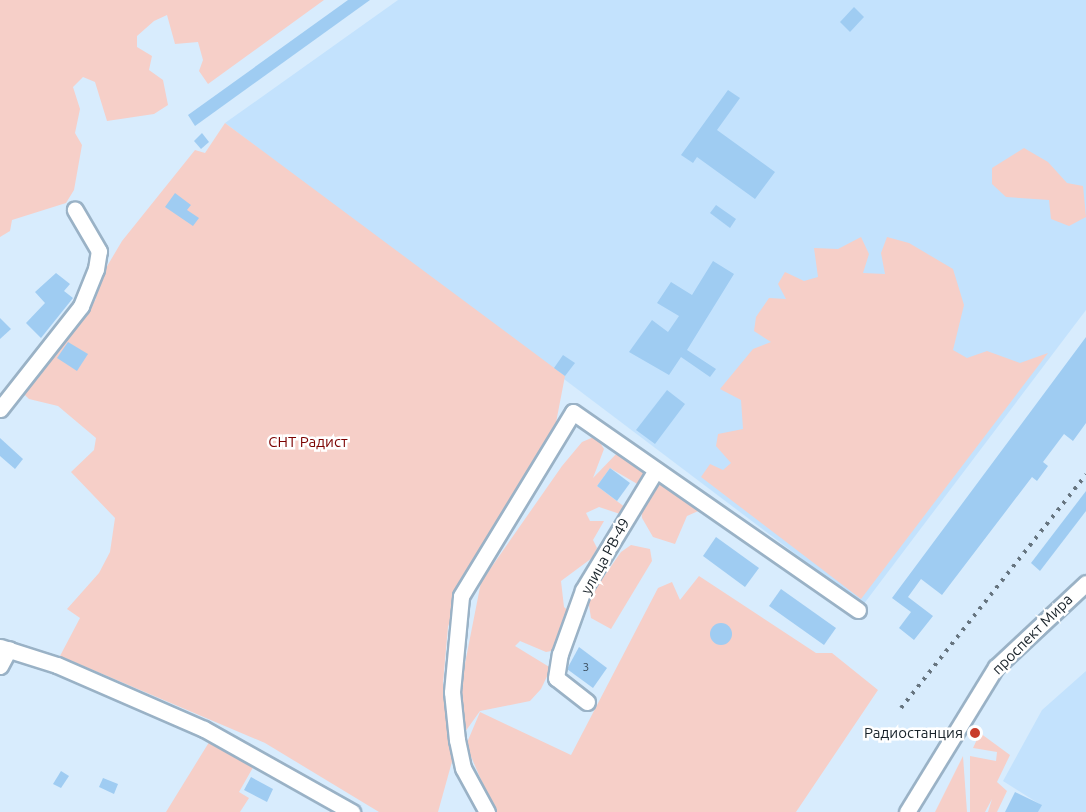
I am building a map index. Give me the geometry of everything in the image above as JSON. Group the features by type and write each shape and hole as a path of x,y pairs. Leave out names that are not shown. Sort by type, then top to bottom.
{"street":[{"path":"0,409 81,306 96,269 99,251 75,210"},
{"path":"487,812 463,768 457,740 452,692 462,596 573,412 858,610"},
{"name":"улица РВ-49","path":"587,702 556,678 560,654 583,590 656,470"},
{"name":"проспект Мира","path":"907,812 996,667 1086,583"},
{"path":"0,666 4,648 204,729 352,812"}],"shaded area":[{"path":"398,0 1086,0 1086,310 863,605 225,123"},
{"path":"1086,671 1086,812 1038,812 1041,805 1003,781 1042,710"}],"green space":[{"path":"0,0 324,0 208,84 199,71 203,60 198,42 175,44 167,15 154,21 137,36 137,47 152,56 149,70 163,80 168,105 154,114 107,121 95,82 83,77 73,87 80,109 75,133 82,145 74,190 66,203 12,220 10,231 0,237"},
{"name":"СНТ Радист","path":"225,123 565,376 554,433 458,596 448,627 443,683 453,758 438,812 379,812 265,743 60,656 80,618 67,609 99,573 110,552 115,518 71,472 94,450 96,438 58,406 29,399 22,392 96,299 90,295 122,241 195,150 205,153"},
{"path":"1024,148 1048,162 1067,183 1083,186 1086,217 1069,226 1051,219 1049,200 1006,197 992,184 992,168"},
{"path":"861,237 869,254 863,273 885,274 881,253 887,237 909,243 953,269 964,305 953,350 967,358 987,351 1020,363 1048,353 861,599 701,477 710,464 723,470 731,463 716,446 718,434 743,429 741,400 720,389 753,349 771,342 754,331 756,317 769,298 786,299 778,284 785,272 804,281 818,277 814,248 838,249"},
{"path":"596,436 604,449 593,478 621,449 651,470 639,485 610,468 597,486 626,508 620,514 599,507 586,513 590,521 604,521 593,540 597,548 592,558 561,581 564,607 574,616 557,650 546,652 520,641 515,646 551,668 541,689 530,701 480,711 465,732 457,704 481,582 562,466 582,442"},
{"path":"658,477 705,508 687,516 675,544 653,537 642,518 641,508"},
{"path":"631,545 650,549 652,561 611,629 591,618 588,599 621,552"},
{"path":"699,576 816,653 832,653 878,690 796,812 495,812 466,745 480,712 571,755 658,588 672,582 680,600"},
{"path":"980,733 1010,755 997,782 1007,791 997,812 988,812 992,799 985,812 970,812 970,756 996,761 997,752 973,748"},
{"path":"211,739 255,764 239,792 249,798 240,812 166,812"},
{"path":"963,756 967,812 935,812"}],"building":[{"path":"348,0 370,0 195,126 188,115"},
{"path":"854,7 864,17 850,32 840,22"},
{"path":"728,90 740,98 717,130 775,172 755,199 697,157 693,163 681,155"},
{"path":"202,133 209,142 201,149 194,141"},
{"path":"175,193 191,205 187,210 199,218 193,226 165,207"},
{"path":"716,205 736,219 730,228 710,213"},
{"path":"713,261 734,274 687,350 716,369 710,377 681,357 669,375 629,352 652,320 668,332 679,316 657,303 671,282 692,295"},
{"path":"56,273 70,284 64,291 73,298 41,338 26,323 45,303 35,292"},
{"path":"0,318 11,329 0,339"},
{"path":"1086,337 1086,423 1073,441 1064,434 1043,462 1048,466 1037,481 1032,477 942,595 921,579 908,597 933,616 914,640 899,628 911,612 892,598"},
{"path":"68,342 88,354 77,371 57,358"},
{"path":"563,355 575,363 565,376 554,368"},
{"path":"667,390 685,404 655,444 636,430"},
{"path":"0,438 23,459 15,469 0,456"},
{"path":"610,468 630,483 617,501 597,486"},
{"path":"1086,491 1086,511 1040,571 1031,563"},
{"path":"716,537 759,568 745,587 703,556"},
{"path":"781,589 836,628 824,645 769,606"},
{"path":"721,623 729,626 732,634 729,642 721,645 713,642 710,634 713,626"},
{"path":"579,647 607,668 593,688 567,669"},
{"path":"61,771 69,776 61,788 53,784"},
{"path":"251,777 273,789 267,802 244,790"},
{"path":"103,778 118,784 114,794 99,787"},
{"path":"1015,792 1042,805 1038,812 1005,812"}],"railway":[{"path":"901,708 1086,475"}],"place":[{"name":"Радиостанция","path":"975,733"}]}
